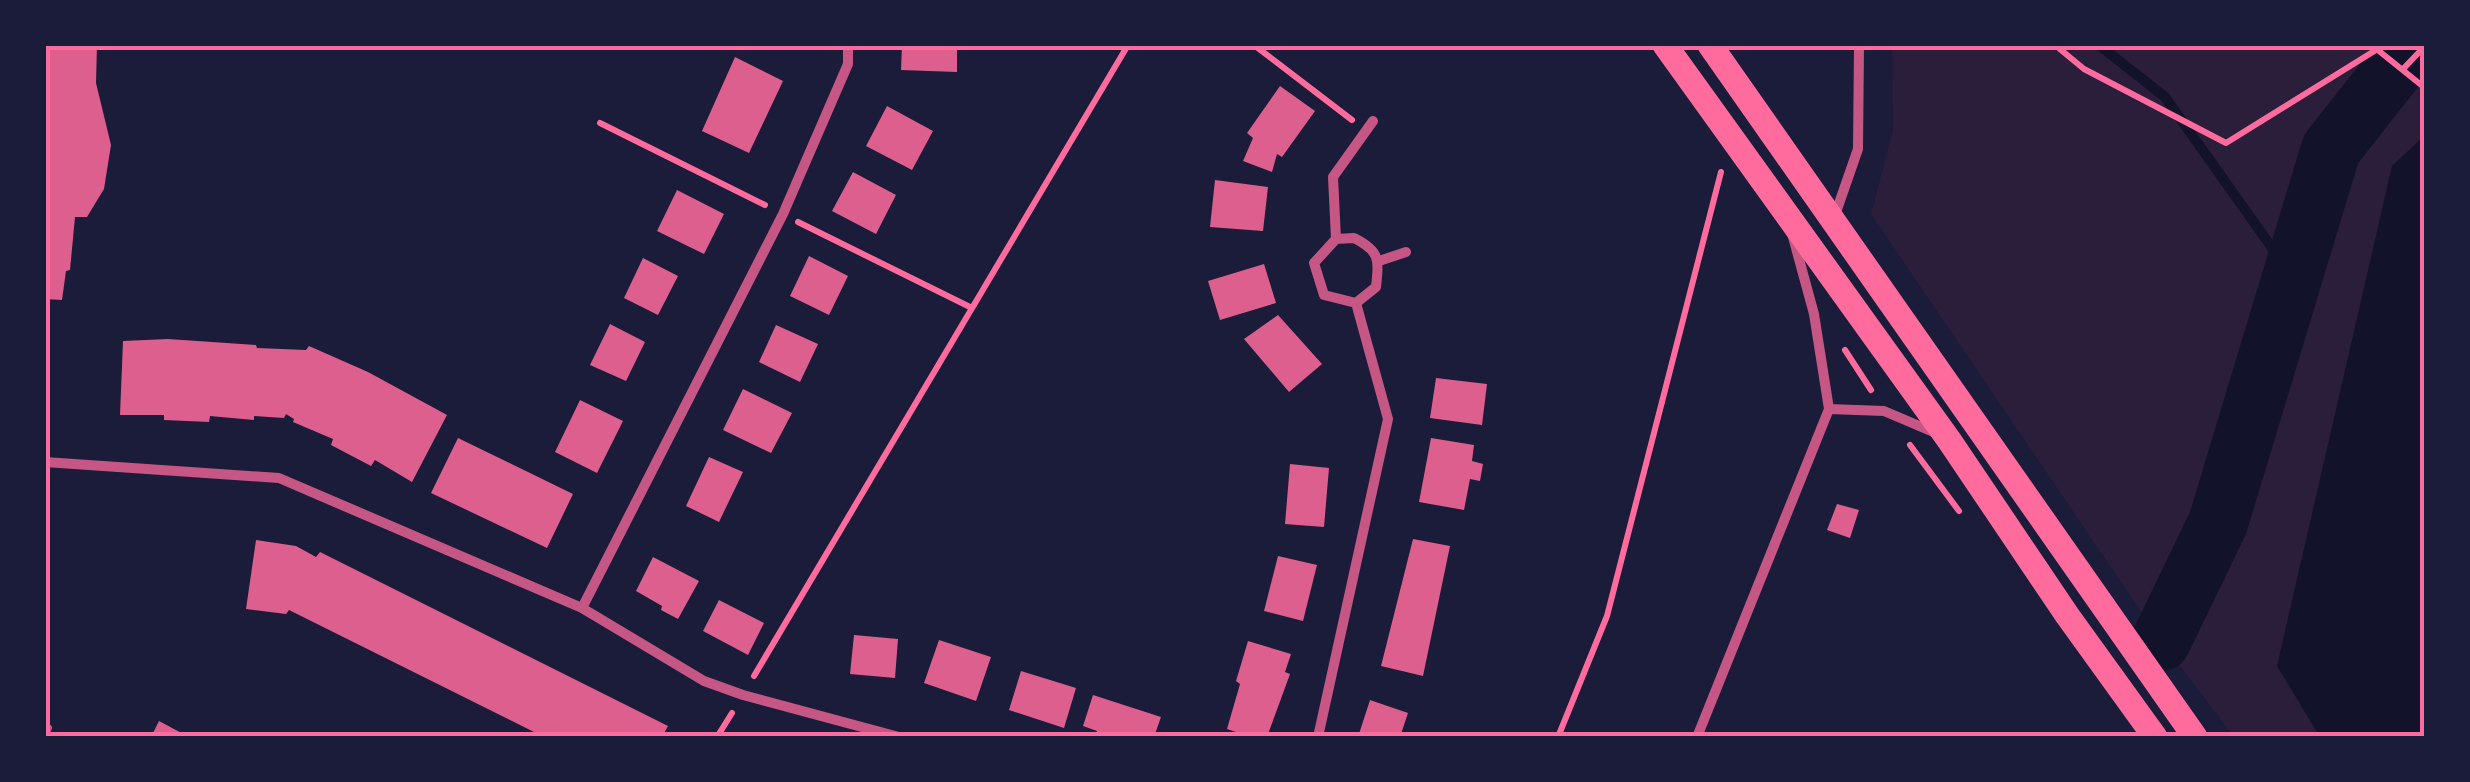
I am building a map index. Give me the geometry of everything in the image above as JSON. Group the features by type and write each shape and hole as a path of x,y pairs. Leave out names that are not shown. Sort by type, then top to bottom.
{"main road":[{"path":"1665,45 1950,440 2067,615 2155,737"},
{"path":"1710,45 2195,737"}],"street":[{"path":"582,608 783,214 848,64 848,45"},
{"path":"1834,218 1858,149 1859,45"},
{"path":"1356,302 1324,295 1314,264 1336,239 1333,176 1370,126"},
{"path":"1697,737 1829,409 1814,314 1796,256 1790,218"},
{"path":"1336,239 1354,238 1370,246 1379,261 1376,286 1356,302"},
{"path":"1379,261 1406,252"},
{"path":"1318,737 1388,419 1356,302"},
{"path":"1829,409 1884,410 1950,440"},
{"path":"45,462 279,478 582,608 704,681 898,737"}],"lane":[{"path":"45,726 45,734"}],"path":[{"path":"717,737 1128,45"},
{"path":"1254,45 1370,126"},
{"path":"2055,45 2084,69 2226,143 2381,47 2425,88"},
{"path":"2404,68 2425,46"},
{"path":"600,122 972,308"},
{"path":"1558,737 1606,616 1718,189"}],"shaded area":[{"path":"1892,45 2425,45 2425,737 2234,737 2161,641 1871,214 1893,130"},
{"path":"2425,135 2425,737 2320,737 2277,666 2392,166"}],"building":[{"path":"45,45 97,45 96,83 111,145 104,189 87,217 75,217 70,270 66,271 62,300 45,299"},
{"path":"902,45 957,45 957,72 901,70"},
{"path":"735,57 783,81 749,153 702,131"},
{"path":"1280,86 1315,111 1282,157 1277,154 1272,172 1243,161 1253,138 1247,133"},
{"path":"887,106 933,131 912,170 866,146"},
{"path":"853,172 896,195 876,234 832,211"},
{"path":"1215,180 1268,187 1263,231 1210,227"},
{"path":"677,190 724,214 704,254 657,231"},
{"path":"809,256 848,276 829,315 790,296"},
{"path":"643,258 678,276 658,315 624,298"},
{"path":"1264,264 1276,303 1220,320 1208,281"},
{"path":"1278,315 1322,364 1289,392 1244,339"},
{"path":"610,324 645,342 626,381 590,365"},
{"path":"776,325 818,344 800,382 759,362"},
{"path":"168,339 257,348 306,350 309,346 368,372 447,415 412,482 375,460 371,466 331,445 333,439 293,422 286,414 284,418 254,416 254,420 210,416 209,422 164,420 164,415 120,415 123,341"},
{"path":"1436,378 1487,384 1482,425 1430,418"},
{"path":"743,389 792,413 771,453 723,430"},
{"path":"580,400 623,421 597,473 555,452"},
{"path":"458,438 573,494 547,548 431,493"},
{"path":"1431,438 1474,445 1472,461 1483,464 1480,481 1470,479 1464,510 1419,502"},
{"path":"709,457 743,472 719,522 686,506"},
{"path":"1290,464 1329,468 1324,527 1285,524"},
{"path":"1837,504 1859,510 1850,538 1827,530"},
{"path":"1413,539 1450,546 1423,676 1381,666"},
{"path":"256,540 296,546 316,557 320,552 668,726 662,737 544,737 289,610 286,614 246,609"},
{"path":"1278,556 1317,565 1303,621 1264,611"},
{"path":"653,557 699,581 678,619 636,591"},
{"path":"719,600 764,623 748,655 703,631"},
{"path":"854,635 898,639 895,678 850,674"},
{"path":"939,640 991,657 976,701 924,683"},
{"path":"1248,641 1291,654 1285,672 1290,674 1267,737 1251,737 1227,729"},
{"path":"1021,671 1076,688 1064,728 1009,710"},
{"path":"1093,695 1161,717 1154,737 1095,737 1097,731 1083,726"},
{"path":"1370,700 1408,713 1400,737 1358,737"},
{"path":"159,721 189,737 151,737"}],"waterway":[{"path":"2099,45 2165,97 2292,276"},
{"path":"2161,641 2218,523 2331,149 2413,45"}]}
